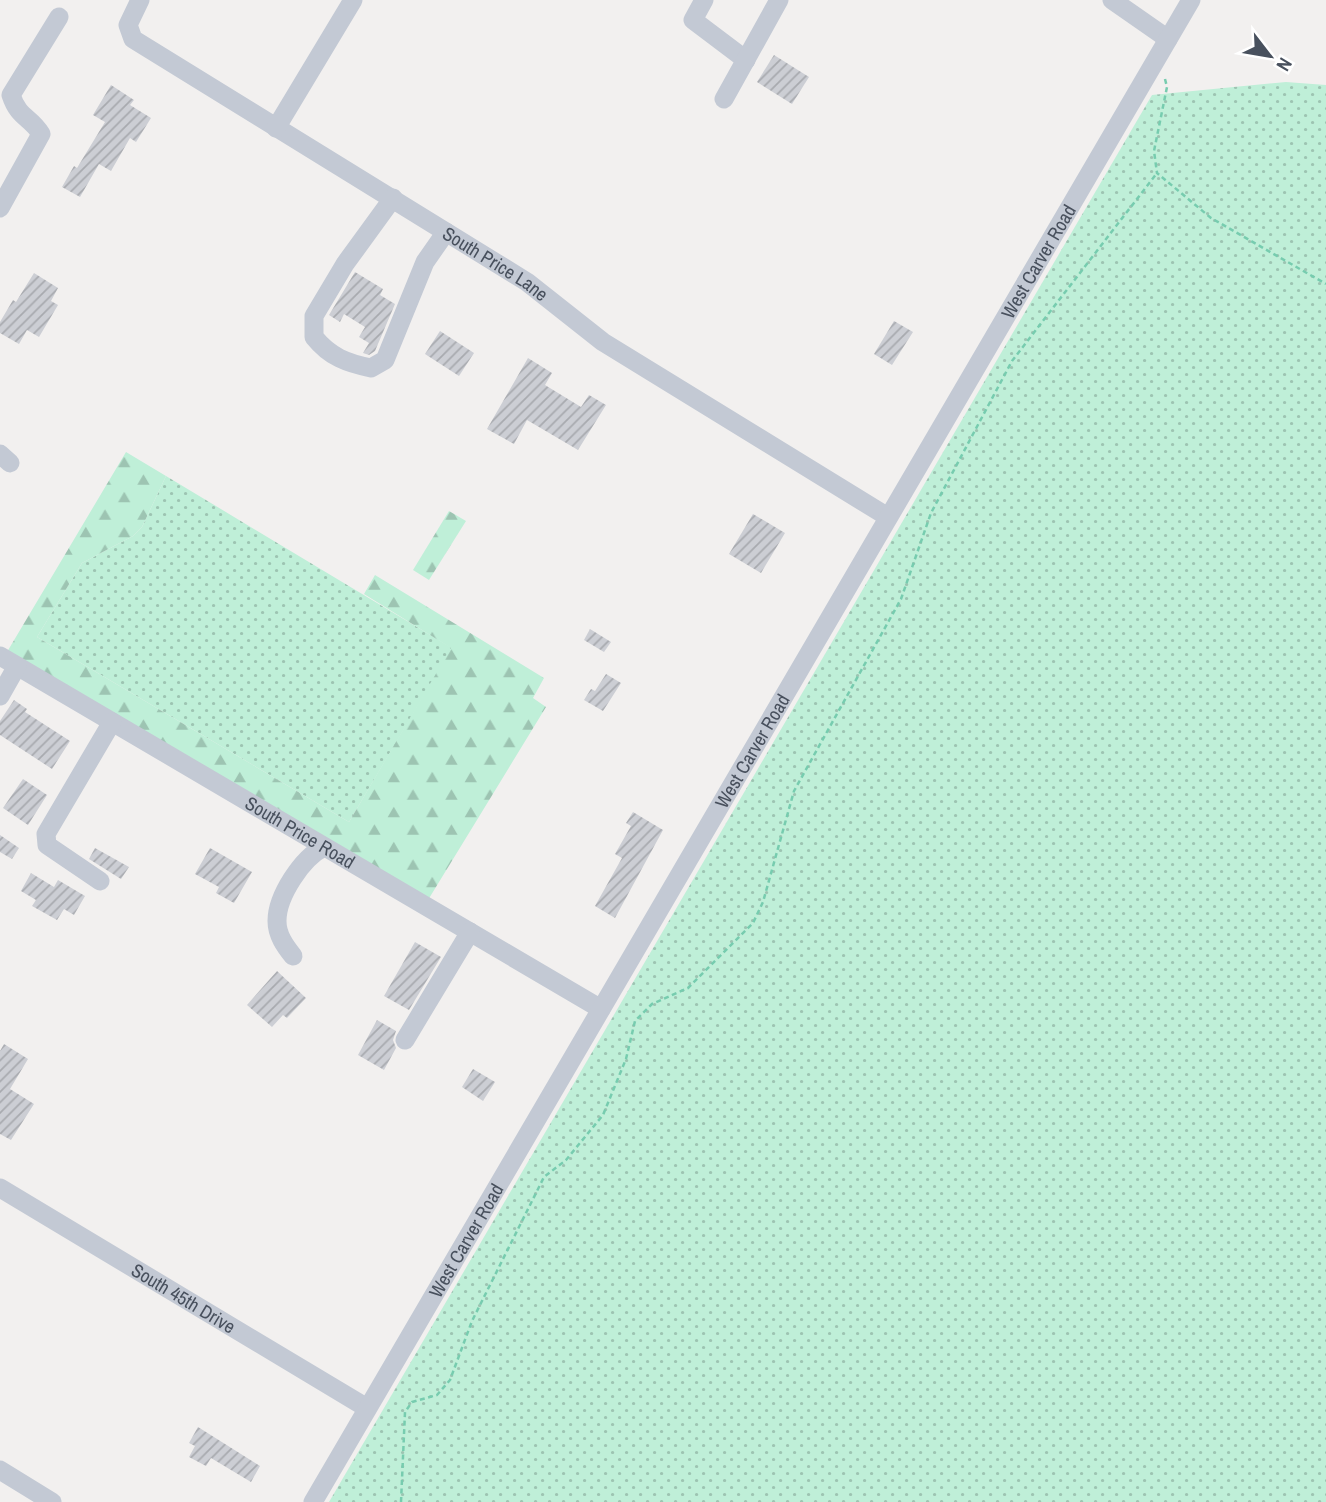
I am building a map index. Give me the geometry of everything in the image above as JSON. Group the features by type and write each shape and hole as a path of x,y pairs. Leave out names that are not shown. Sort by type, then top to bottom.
{"street":[{"name":"South Price Lane","path":"140,0 128,25 133,39 543,293 603,342 878,511"},
{"path":"276,128 353,0"},
{"path":"705,0 693,20 746,60"},
{"path":"1112,0 1168,38"},
{"name":"West Carver Road","path":"313,1502 601,1009 878,511 1191,0"},
{"path":"724,99 774,2"},
{"path":"0,208 41,134 36,125 17,112 11,95 59,17"},
{"path":"393,198 345,264 314,316 314,337 325,351 347,363 371,368 385,360 425,262 446,233"},
{"path":"0,696 8,661"},
{"name":"South Price Road","path":"8,661 601,1009"},
{"path":"100,881 47,845 46,834 113,722"},
{"path":"293,956 281,939 277,921 283,900 304,863 313,852 324,847"},
{"path":"405,1040 470,932"},
{"name":"South 45th Drive","path":"0,1188 367,1408"},
{"path":"0,1470 52,1502"}],"path":[{"path":"1158,56 1167,87 1154,151 1157,173 1211,218 1326,284"},
{"path":"401,1502 405,1412 412,1402 437,1395 444,1389 472,1321 544,1177 566,1160 603,1115 626,1059 635,1021 652,1004 688,988 753,923 763,902 794,792 901,599 932,513 1012,361 1157,173"}],"green space":[{"path":"1286,82 1326,85 1326,1502 329,1502 1152,95"},
{"path":"126,452 166,476 142,527 133,536 82,563 37,637 349,822 451,648 364,594 375,575 544,678 533,698 546,707 428,900 7,652"},
{"path":"166,476 452,648 349,822 37,637 82,563 133,536 142,527"},
{"path":"449,511 466,521 429,580 413,570"}],"building":[{"path":"774,55 809,77 792,104 757,82"},
{"path":"111,85 134,100 130,105 151,118 136,142 130,138 111,171 99,164 80,197 62,187 105,122 93,115"},
{"path":"355,272 383,289 380,295 395,304 375,351 369,355 363,353 369,343 359,337 365,327 344,314 340,322 329,315"},
{"path":"34,273 58,288 51,301 58,305 39,337 27,330 19,344 0,333 0,322"},
{"path":"894,321 913,332 892,365 874,354"},
{"path":"440,331 474,353 459,376 425,354"},
{"path":"528,358 552,373 545,385 581,407 589,395 606,405 578,450 527,420 514,444 487,429"},
{"path":"753,514 785,533 761,573 729,554"},
{"path":"590,629 611,642 604,652 584,640"},
{"path":"606,674 621,683 603,711 584,700 591,689 595,691"},
{"path":"14,700 27,709 25,712 70,741 52,769 0,735 0,721"},
{"path":"23,779 47,795 28,825 3,808"},
{"path":"633,812 663,830 615,918 595,906 622,858 615,854 631,826 626,823"},
{"path":"0,835 19,848 12,859 0,852"},
{"path":"95,848 129,867 121,879 89,859"},
{"path":"210,848 252,872 234,903 216,893 219,887 195,874"},
{"path":"31,873 54,887 58,880 85,896 74,915 64,909 57,920 32,906 36,900 21,891"},
{"path":"415,942 441,957 409,1010 384,996"},
{"path":"277,971 306,998 287,1018 283,1015 272,1027 247,1005"},
{"path":"377,1020 396,1031 393,1040 396,1048 384,1070 358,1055"},
{"path":"4,1044 28,1059 10,1089 34,1104 11,1140 0,1134 0,1051"},
{"path":"473,1069 495,1082 483,1101 462,1087"},
{"path":"198,1427 260,1466 251,1482 211,1458 206,1466 189,1457 195,1446 189,1443"}]}
